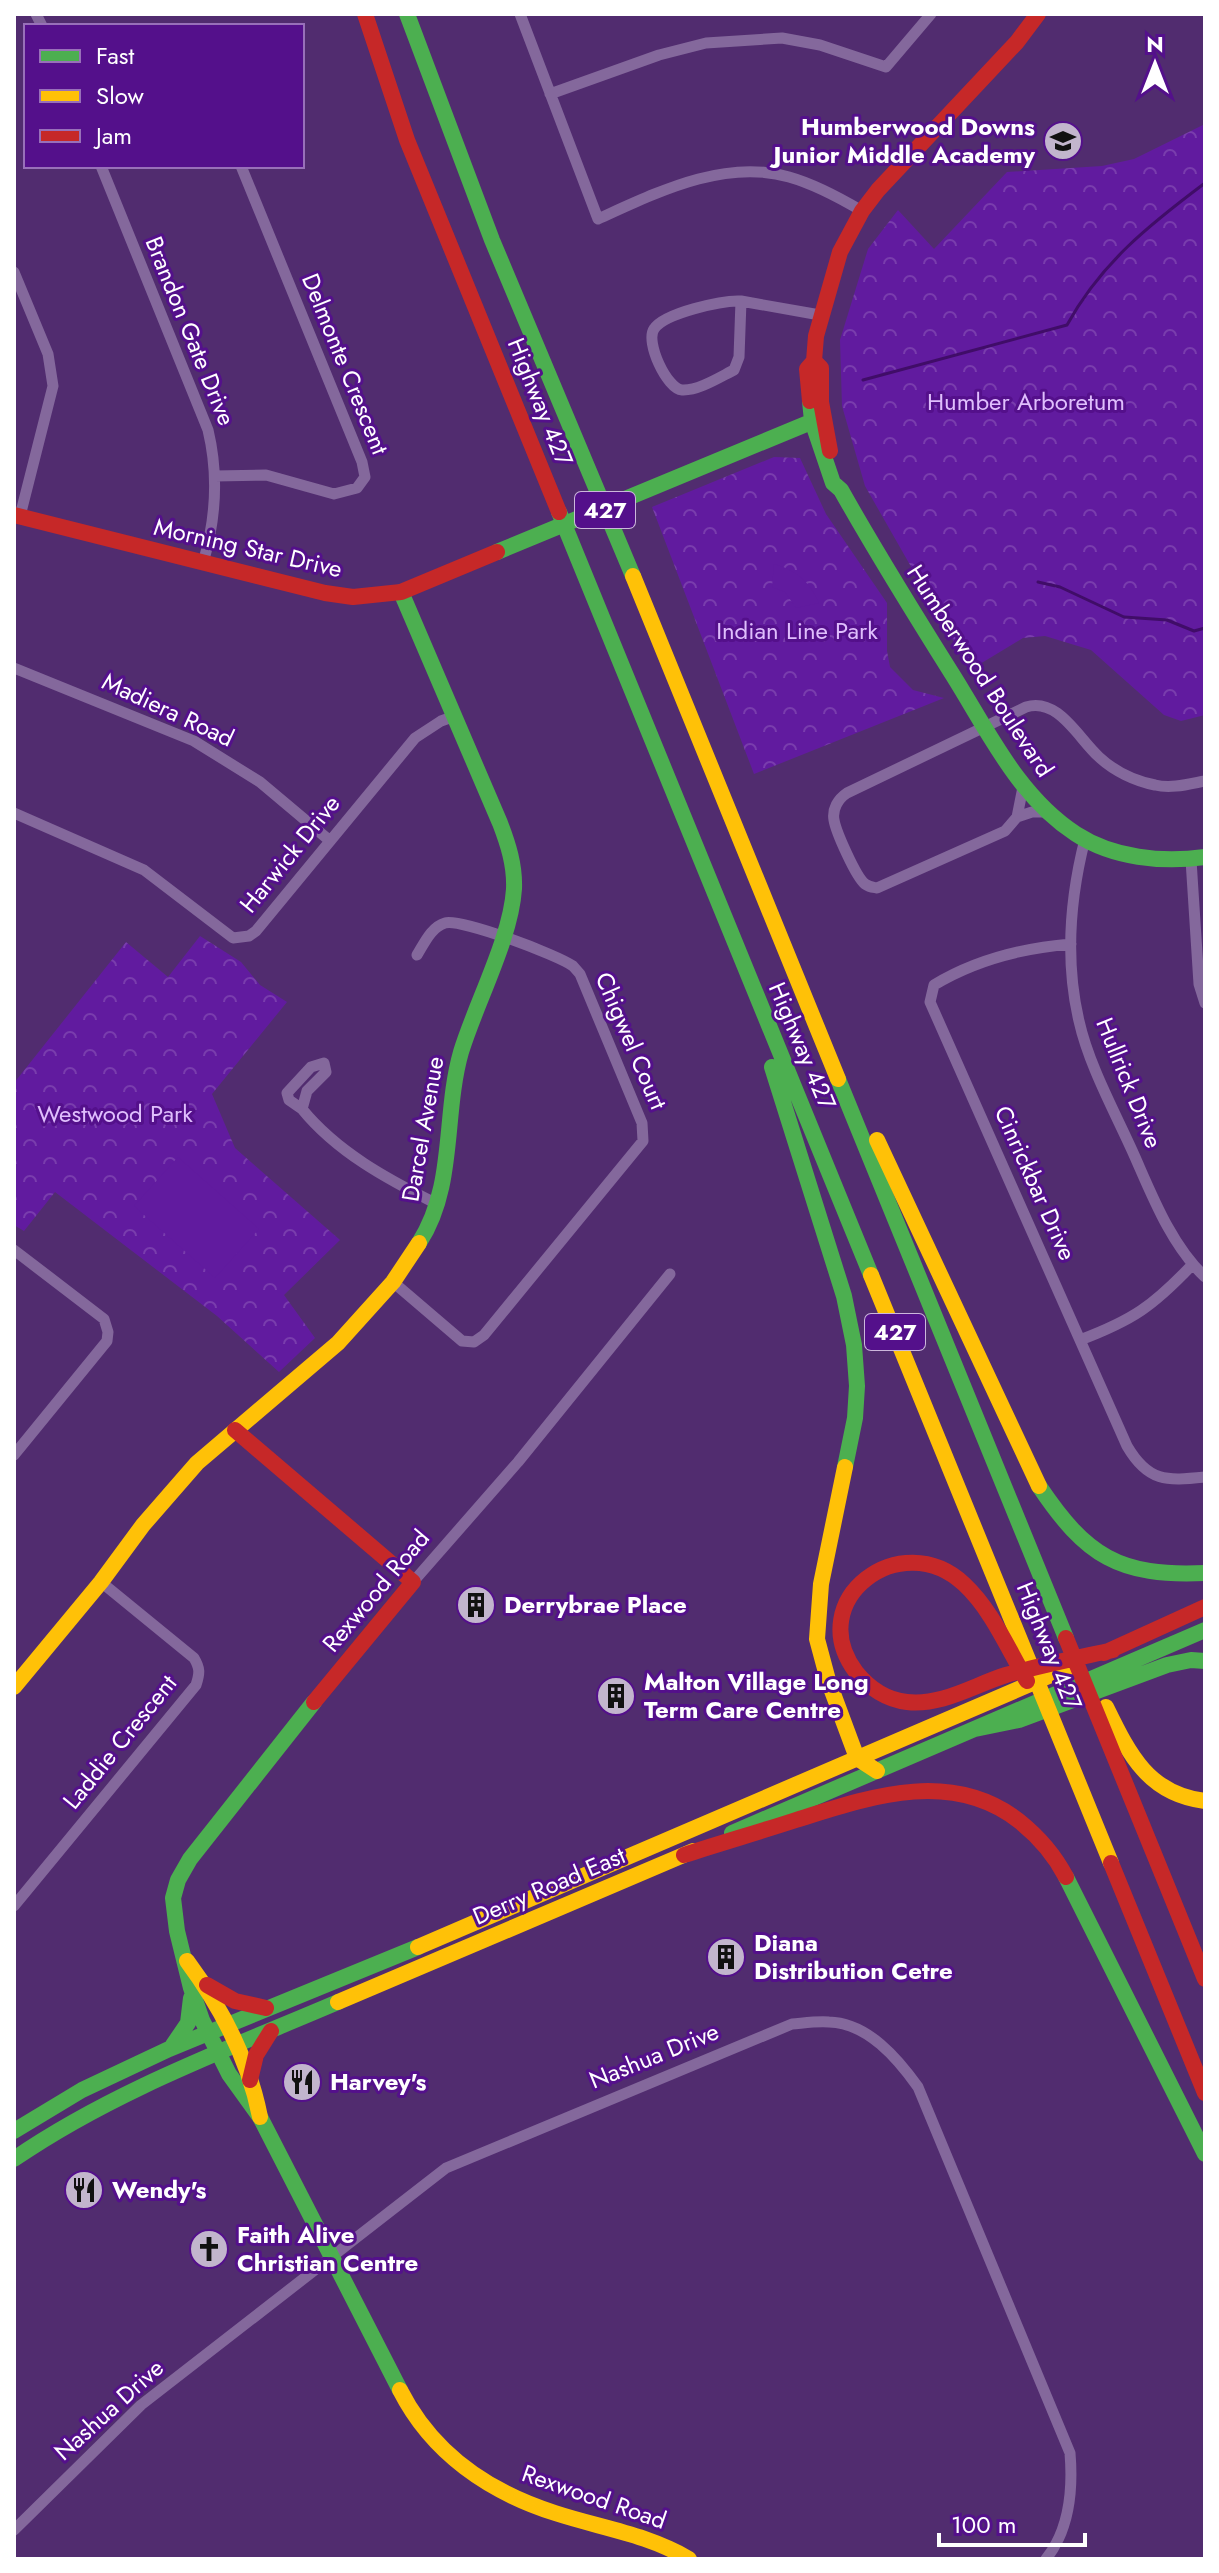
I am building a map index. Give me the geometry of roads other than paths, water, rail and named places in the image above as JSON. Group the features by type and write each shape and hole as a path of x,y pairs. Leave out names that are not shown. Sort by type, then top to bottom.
{"main road":[{"name":"Highway 427","path":"365,14 407,140 1205,2093"},
{"name":"Highway 427","path":"407,14 492,240 1027,1538 1059,1624 1205,1979"},
{"name":"Humberwood Boulevard","path":"1038,14 1017,42 878,190 862,211 840,252 820,315 814,361 807,369 833,483 841,490 877,554 1023,787 1047,812 1085,839 1135,856 1198,859"},
{"name":"Morning Star Drive","path":"17,516 340,596 401,592 817,419"},
{"name":"Darcel Avenue","path":"14,1687 101,1582 143,1525 197,1463 338,1343 393,1282 427,1230 437,1204 448,1158 455,1081 461,1053 504,937 514,888 511,852 401,592"},
{"path":"732,941 844,1296 854,1345 857,1386 852,1443 836,1501 817,1624 820,1653 828,1680 857,1758 877,1771"},
{"path":"808,1005 837,1056 1034,1478 1064,1523 1107,1559 1133,1570 1155,1575 1205,1573"},
{"path":"235,1430 413,1582"},
{"path":"1055,1725 973,1595 962,1582 941,1568 922,1561 889,1564 875,1571 849,1598 842,1617 845,1654 862,1681 879,1693 903,1702 942,1700 1004,1685 1113,1650 1205,1607"},
{"name":"Rexwood Road","path":"413,1582 267,1759 190,1859 180,1876 173,1902 175,1930 243,2083 245,2101 260,2117 411,2411 457,2462 516,2499 642,2536 689,2559"},
{"path":"1059,1624 1073,1641 1135,1761 1166,1791 1194,1801 1205,1801"},
{"path":"1115,1677 1205,1630"},
{"path":"1115,1677 1191,1660 1205,1661"},
{"name":"Derry Road East","path":"14,2159 102,2105 189,2066 684,1855 783,1809 975,1729 1115,1677"},
{"name":"Derry Road East","path":"14,2131 82,2090 169,2049 479,1922 857,1758 1004,1685"},
{"path":"684,1855 855,1802 920,1791 958,1793 981,1799 1010,1813 1032,1831 1062,1868 1205,2154"},
{"path":"169,2049 181,2037 191,2018 198,1986 238,2004 267,2009"},
{"path":"189,2066 212,2070 243,2083 271,2031"}],"street":[{"path":"520,14 598,219 690,181 756,171 789,177 862,211"},
{"path":"550,94 659,55 706,43 782,38 820,45 886,67 931,14"},
{"name":"Brandon Gate Drive","path":"102,168 202,412 210,441 215,503 203,563"},
{"name":"Delmonte Crescent","path":"215,476 266,475 334,494 357,488 365,477 362,462 242,168"},
{"path":"14,272 48,354 53,386 17,516"},
{"path":"741,301 739,357 734,370 689,390 674,389 652,345 654,328 663,321 716,302 741,301 820,315"},
{"name":"Madiera Road","path":"14,668 194,741 260,782 329,840"},
{"path":"1023,787 1017,817 1005,831 877,888 868,886 858,876 834,821 834,809 847,793 1026,707 1046,705 1054,710 1099,758 1120,772 1164,787 1205,781"},
{"name":"Harwick Drive","path":"14,813 144,870 233,938 242,938 256,931 415,738 455,716"},
{"path":"1017,817 1032,812 1047,812"},
{"name":"Hullrick Drive","path":"1085,839 1074,880 1071,944 1079,1022 1152,1197 1192,1265 1205,1277"},
{"path":"1198,859 1199,984 1205,1003"},
{"name":"Chigwel Court","path":"393,1282 462,1341 474,1342 484,1335 643,1141 642,1123 580,974 567,962 456,922 435,927 417,955"},
{"name":"Cinrickbar Drive","path":"1071,944 1029,948 1001,955 948,976 934,985 930,1002 1137,1464 1160,1478 1179,1480 1205,1477"},
{"path":"302,1109 310,1119 381,1176 437,1204"},
{"path":"14,1250 104,1319 108,1332 107,1341 14,1455"},
{"path":"1080,1340 1134,1318 1165,1294 1192,1265"},
{"name":"Rexwood Road","path":"413,1582 518,1462 670,1274"},
{"name":"Laddie Crescent","path":"14,1906 196,1685 199,1676 200,1667 194,1658 101,1582"},
{"name":"Nashua Drive","path":"14,2530 141,2405 456,2162 792,2024 833,2021 866,2034 897,2059 918,2087 1070,2453 1072,2478 1067,2515 1053,2550 1046,2559"}],"waterway":[{"path":"863,380 1067,325 1095,283 1128,246 1205,183"},
{"path":"1038,582 1060,587 1124,617 1167,620 1194,631 1205,628"}],"place":[{"name":"Humberwood Downs Junior Middle Academy","path":"1063,141"},
{"name":"Derrybrae Place","path":"476,1605"},
{"name":"Malton Village Long Term Care Centre","path":"616,1696"},
{"name":"Diana Distribution Cetre","path":"726,1957"},
{"name":"Harvey's","path":"302,2082"},
{"name":"Wendy's","path":"84,2190"},
{"name":"Faith Alive Christian Centre","path":"209,2249"}],"park label":[{"name":"Humber Arboretum","path":"1026,402"},
{"name":"Indian Line Park","path":"797,631"},
{"name":"Westwood Park","path":"115,1114"}]}
